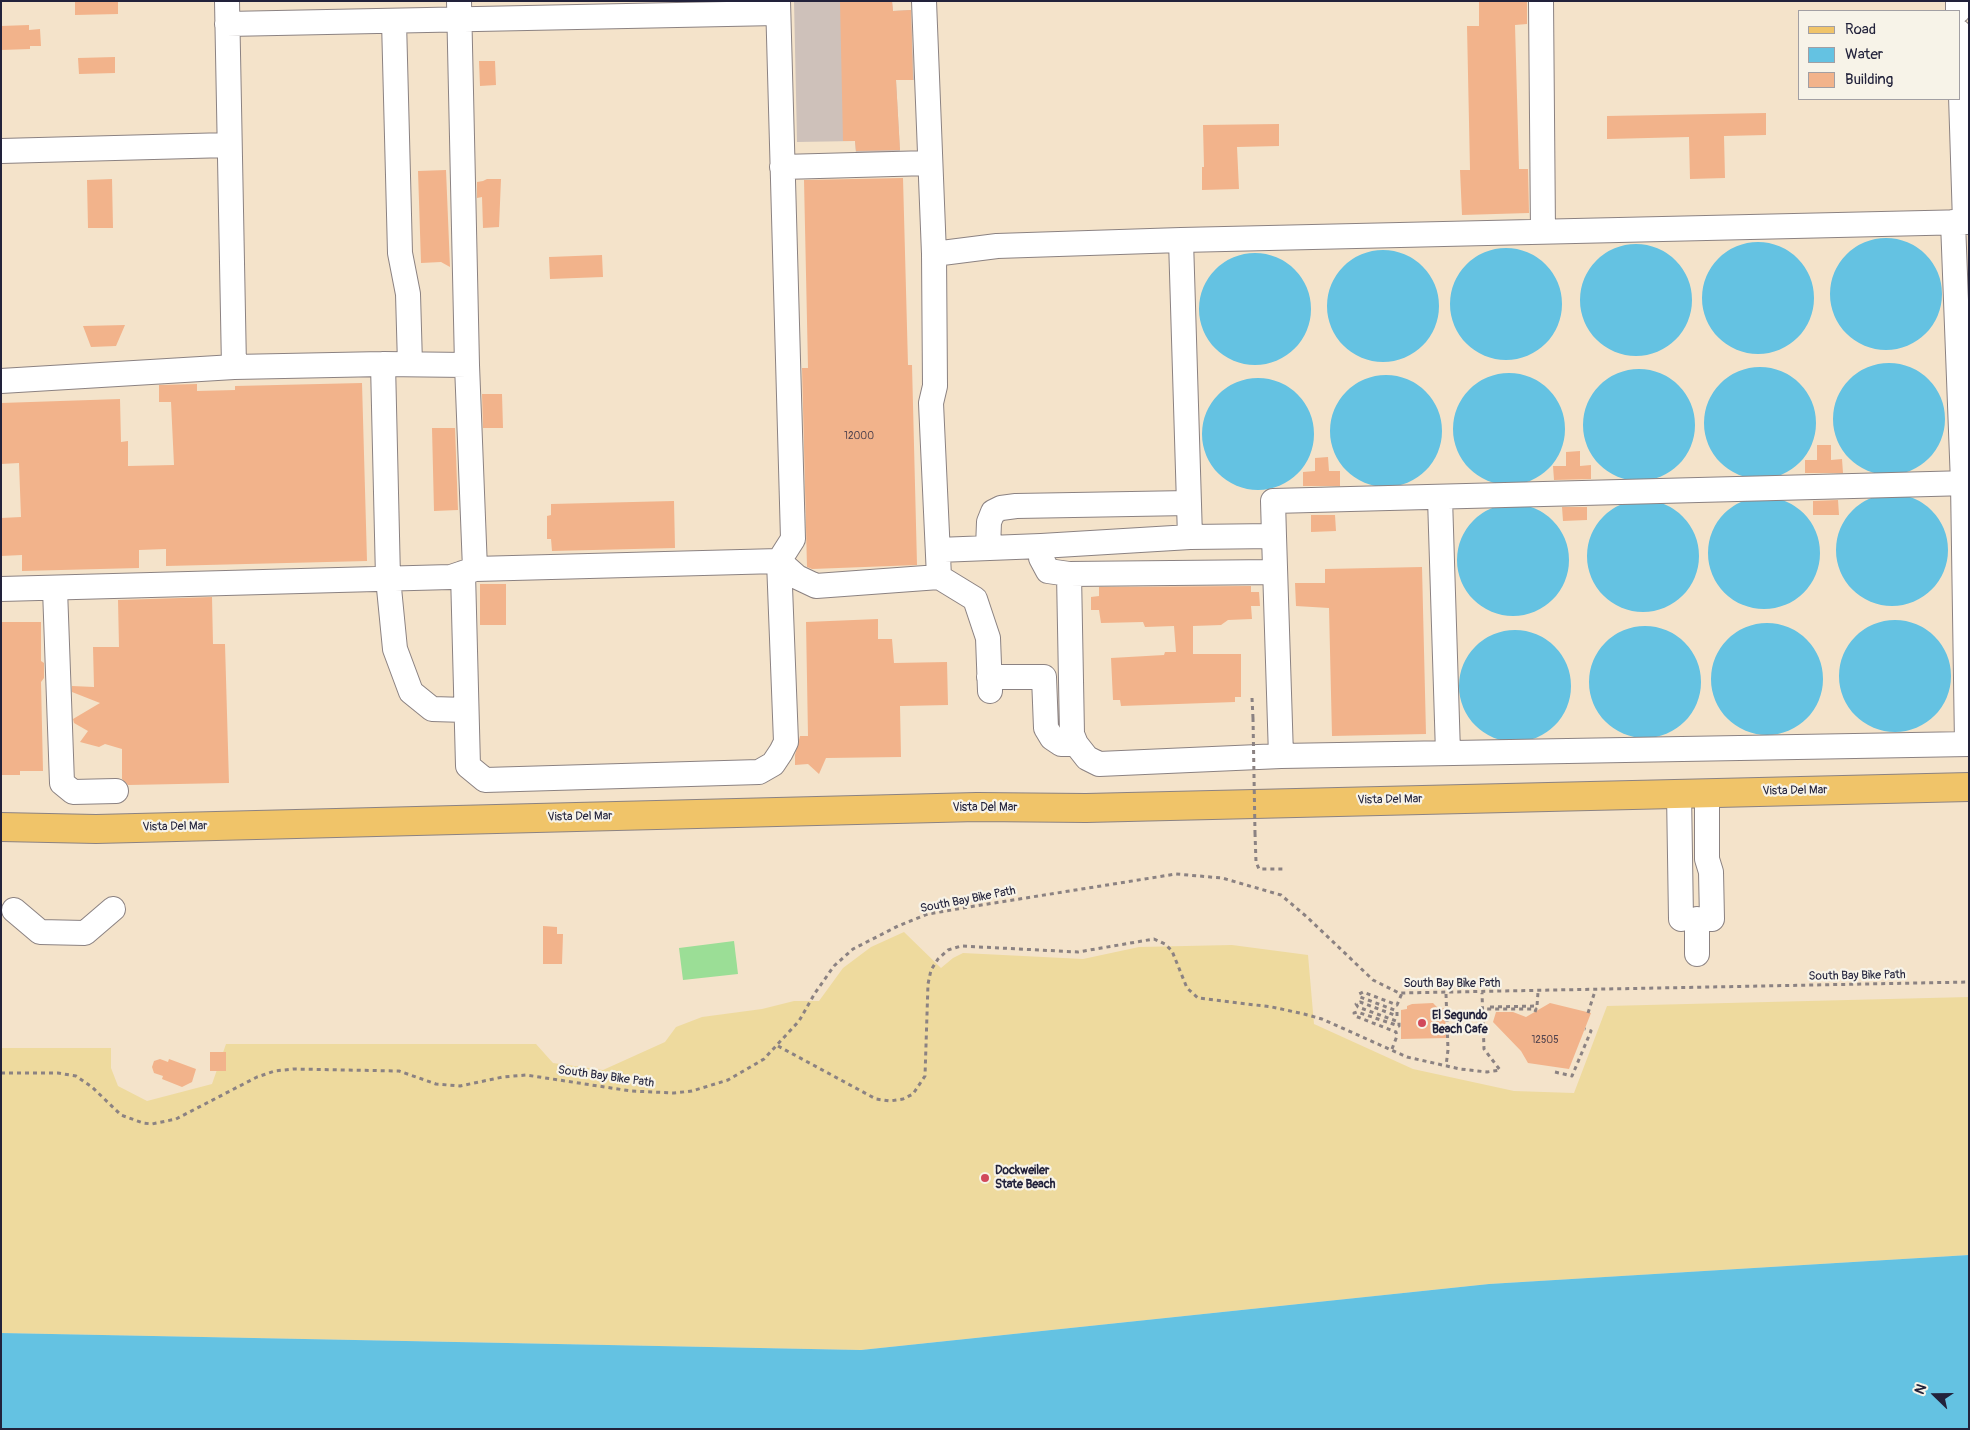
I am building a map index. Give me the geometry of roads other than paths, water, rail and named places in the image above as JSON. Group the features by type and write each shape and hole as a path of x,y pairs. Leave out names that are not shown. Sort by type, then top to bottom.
{"main road":[{"name":"Vista Del Mar","path":"1,827 96,829 978,807 1086,808 1969,787"}],"lane":[{"path":"924,1 934,254 935,386 931,403 940,576"},
{"path":"1541,1 1543,231"},
{"path":"234,368 227,13 394,21 459,10 778,7 793,539 780,562 786,742 773,764 759,772 485,780 468,766 466,710 469,571 467,365 459,10"},
{"path":"394,21 400,252 408,294 410,364"},
{"path":"1069,574 1072,734 1076,744 1086,758 1099,764 1281,756 1968,744 1960,95"},
{"path":"1,150 230,145"},
{"path":"782,167 930,163"},
{"path":"934,254 997,246 1181,240 1962,222"},
{"path":"1181,240 1190,537"},
{"path":"1,381 234,368 383,364 467,365"},
{"path":"383,364 388,578 395,649 411,692 432,709 466,710"},
{"path":"1281,756 1273,501 1966,483"},
{"path":"1440,498 1448,753"},
{"path":"988,548 989,522 993,512 1001,508 1189,503"},
{"path":"938,550 1190,537 1274,536"},
{"path":"1041,546 1041,558 1048,571 1069,574 1275,572"},
{"path":"1,590 451,577 469,571 780,562 797,577 816,586 940,576 975,599 988,638 990,684 1044,677 1046,728 1052,738 1061,744 1076,744"},
{"path":"55,589 62,783 73,792 116,791"},
{"path":"1679,793 1697,919 1697,954"},
{"path":"1697,919 1712,872 1708,859 1708,793"},
{"path":"14,910 40,932 85,932 113,909"}],"water":[{"path":"1886,238 1897,239 1907,243 1925,255 1937,273 1941,283 1941,305 1937,315 1925,333 1907,345 1897,349 1886,350 1875,349 1865,345 1847,333 1835,315 1831,305 1830,294 1831,283 1835,273 1847,255 1865,243 1875,239"},
{"path":"1758,242 1769,243 1779,247 1797,259 1809,277 1813,287 1813,309 1809,319 1797,337 1779,349 1769,353 1758,354 1747,353 1737,349 1719,337 1707,319 1703,309 1702,298 1703,287 1707,277 1719,259 1737,247 1747,243"},
{"path":"1636,244 1647,245 1657,249 1675,261 1687,279 1691,289 1691,311 1687,321 1675,339 1657,351 1647,355 1636,356 1625,355 1615,351 1597,339 1585,321 1581,311 1580,300 1581,289 1585,279 1597,261 1615,249 1625,245"},
{"path":"1506,248 1517,249 1527,253 1545,265 1557,283 1561,293 1561,315 1557,325 1545,343 1527,355 1517,359 1506,360 1495,359 1485,355 1467,343 1455,325 1451,315 1450,304 1451,293 1455,283 1467,265 1485,253 1495,249"},
{"path":"1383,250 1394,251 1404,255 1422,267 1434,285 1438,295 1438,317 1434,327 1422,345 1404,357 1394,361 1383,362 1372,361 1362,357 1344,345 1332,327 1328,317 1327,306 1328,295 1332,285 1344,267 1362,255 1372,251"},
{"path":"1255,253 1266,254 1276,258 1294,270 1306,288 1310,298 1310,320 1306,330 1294,348 1276,360 1266,364 1255,365 1244,364 1234,360 1216,348 1204,330 1200,320 1199,309 1200,298 1204,288 1216,270 1234,258 1244,254"},
{"path":"1889,363 1900,364 1910,368 1928,380 1940,398 1944,408 1944,430 1940,440 1928,458 1910,470 1900,474 1889,475 1878,474 1868,470 1850,458 1838,440 1834,430 1833,419 1834,408 1838,398 1850,380 1868,368 1878,364"},
{"path":"1760,367 1771,368 1781,372 1799,384 1811,402 1815,412 1815,434 1811,444 1799,462 1781,474 1771,478 1760,479 1749,478 1739,474 1721,462 1709,444 1705,434 1704,423 1705,412 1709,402 1721,384 1739,372 1749,368"},
{"path":"1639,369 1650,370 1660,374 1678,386 1690,404 1694,414 1694,436 1690,446 1678,464 1660,476 1650,480 1639,481 1628,480 1618,476 1600,464 1588,446 1584,436 1583,425 1584,414 1588,404 1600,386 1618,374 1628,370"},
{"path":"1509,373 1520,374 1530,378 1548,390 1560,408 1564,418 1564,440 1560,450 1548,468 1530,480 1520,484 1509,485 1498,484 1488,480 1470,468 1458,450 1454,440 1453,429 1454,418 1458,408 1470,390 1488,378 1498,374"},
{"path":"1386,375 1397,376 1407,380 1425,392 1437,410 1441,420 1441,442 1437,452 1425,470 1407,482 1397,486 1386,487 1375,486 1365,482 1347,470 1335,452 1331,442 1330,431 1331,420 1335,410 1347,392 1365,380 1375,376"},
{"path":"1258,378 1269,379 1279,383 1297,395 1309,413 1313,423 1313,445 1309,455 1297,473 1279,485 1269,489 1258,490 1247,489 1237,485 1219,473 1207,455 1203,445 1202,434 1203,423 1207,413 1219,395 1237,383 1247,379"},
{"path":"1892,494 1903,495 1913,499 1931,511 1943,529 1947,539 1947,561 1943,571 1931,589 1913,601 1903,605 1892,606 1881,605 1871,601 1853,589 1841,571 1837,561 1836,550 1837,539 1841,529 1853,511 1871,499 1881,495"},
{"path":"1764,497 1775,498 1785,502 1803,514 1815,532 1819,542 1819,564 1815,574 1803,592 1785,604 1775,608 1764,609 1753,608 1743,604 1725,592 1713,574 1709,564 1708,553 1709,542 1713,532 1725,514 1743,502 1753,498"},
{"path":"1643,500 1654,501 1664,505 1682,517 1694,535 1698,545 1698,567 1694,577 1682,595 1664,607 1654,611 1643,612 1632,611 1622,607 1604,595 1592,577 1588,567 1587,556 1588,545 1592,535 1604,517 1622,505 1632,501"},
{"path":"1513,504 1524,505 1534,509 1552,521 1564,539 1568,549 1568,571 1564,581 1552,599 1534,611 1524,615 1513,616 1502,615 1492,611 1474,599 1462,581 1458,571 1457,560 1458,549 1462,539 1474,521 1492,509 1502,505"},
{"path":"1895,620 1906,621 1916,625 1934,637 1946,655 1950,665 1950,687 1946,697 1934,715 1916,727 1906,731 1895,732 1884,731 1874,727 1856,715 1844,697 1840,687 1839,676 1840,665 1844,655 1856,637 1874,625 1884,621"},
{"path":"1767,623 1788,627 1806,640 1819,658 1823,679 1819,700 1806,718 1788,731 1767,735 1746,731 1728,718 1715,700 1711,679 1715,658 1728,640 1746,627"},
{"path":"1645,626 1656,627 1666,631 1684,643 1696,661 1700,671 1700,693 1696,703 1684,721 1666,733 1656,737 1645,738 1634,737 1624,733 1606,721 1594,703 1590,693 1589,682 1590,671 1594,661 1606,643 1624,631 1634,627"},
{"path":"1515,630 1526,631 1536,635 1554,647 1566,665 1570,675 1570,697 1566,707 1554,725 1536,737 1526,741 1515,742 1504,741 1494,737 1476,725 1464,707 1460,697 1459,686 1460,675 1464,665 1476,647 1494,635 1504,631"},
{"path":"1969,1255 1969,1429 1,1429 1,1333 861,1350 1489,1284"}],"place":[{"name":"El Segundo Beach Cafe","path":"1422,1023"},
{"name":"Dockweiler State Beach","path":"985,1178"}]}
